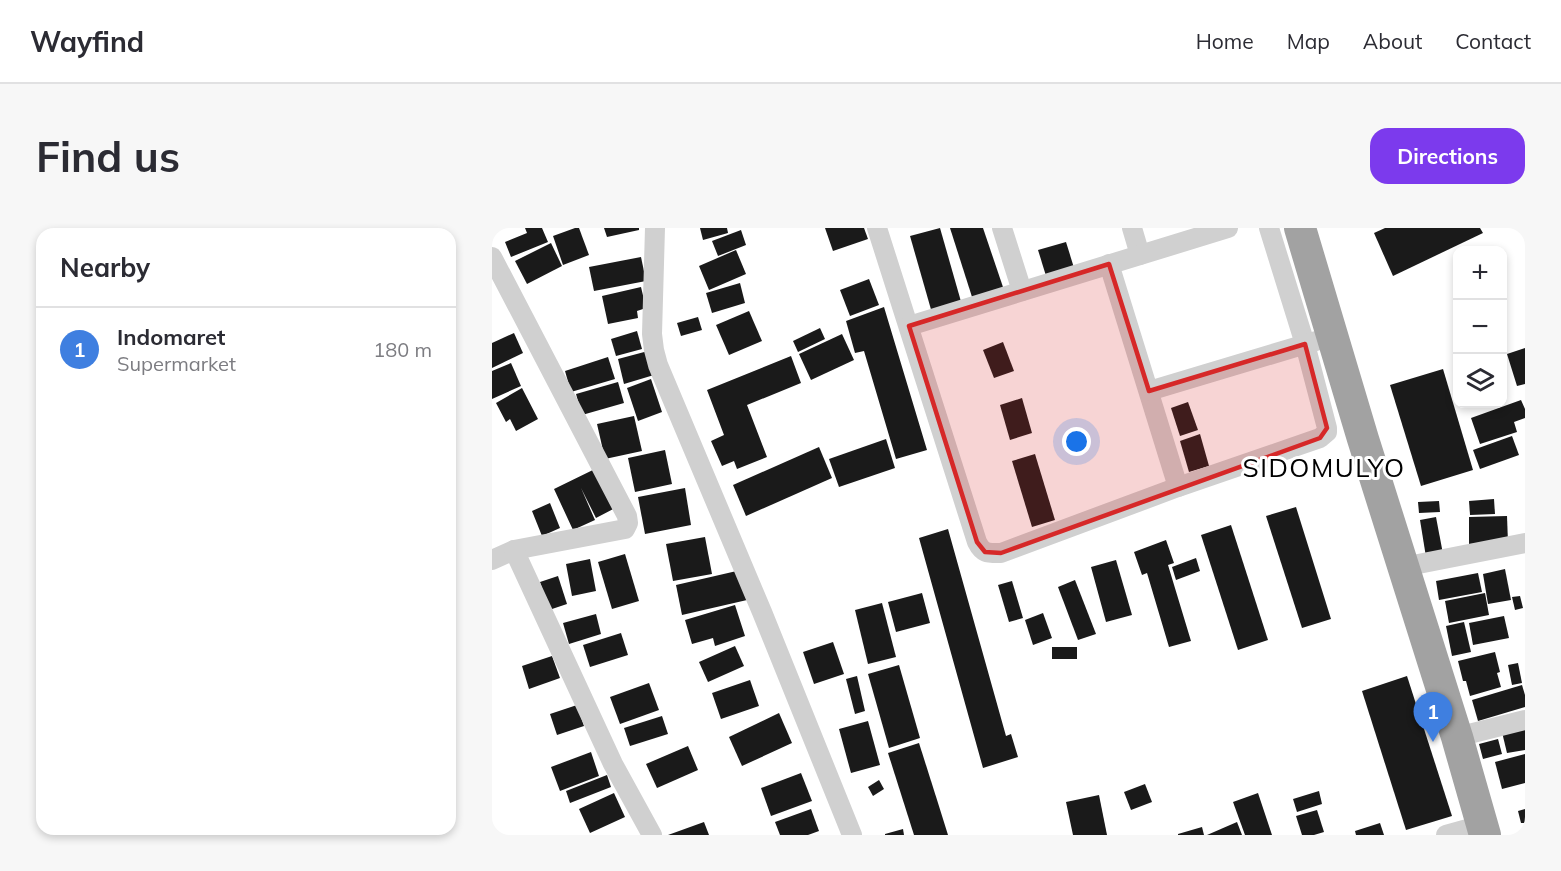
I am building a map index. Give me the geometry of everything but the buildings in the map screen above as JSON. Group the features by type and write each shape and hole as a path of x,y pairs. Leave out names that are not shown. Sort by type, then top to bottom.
{"highway":[{"path":"1304,230 1318,340 1403,567 1483,830"}],"street":[{"path":"655,228 652,334 658,365 762,612 852,835"},
{"path":"877,228 976,542 985,552 1001,553 1178,487 1320,438 1327,432 1318,340 1269,228"},
{"path":"1002,228 1022,291"},
{"path":"1132,228 1140,255"},
{"path":"909,326 1228,228"},
{"path":"492,257 627,516 628,523 625,529 514,550 492,560"},
{"path":"1109,264 1178,487"},
{"path":"1149,391 1318,340"},
{"path":"1403,567 1525,543"},
{"path":"514,550 613,764 652,835"},
{"path":"1456,737 1525,720"},
{"path":"1446,835 1483,830"}],"highlighted area":[{"path":"1109,264 1149,391 1305,344 1327,428 1320,438 1001,553 985,552 977,542 909,326"}],"place":[{"name":"Indomaret","path":"1433,742"}],"district":[{"name":"SIDOMULYO","path":"1324,468"}]}
